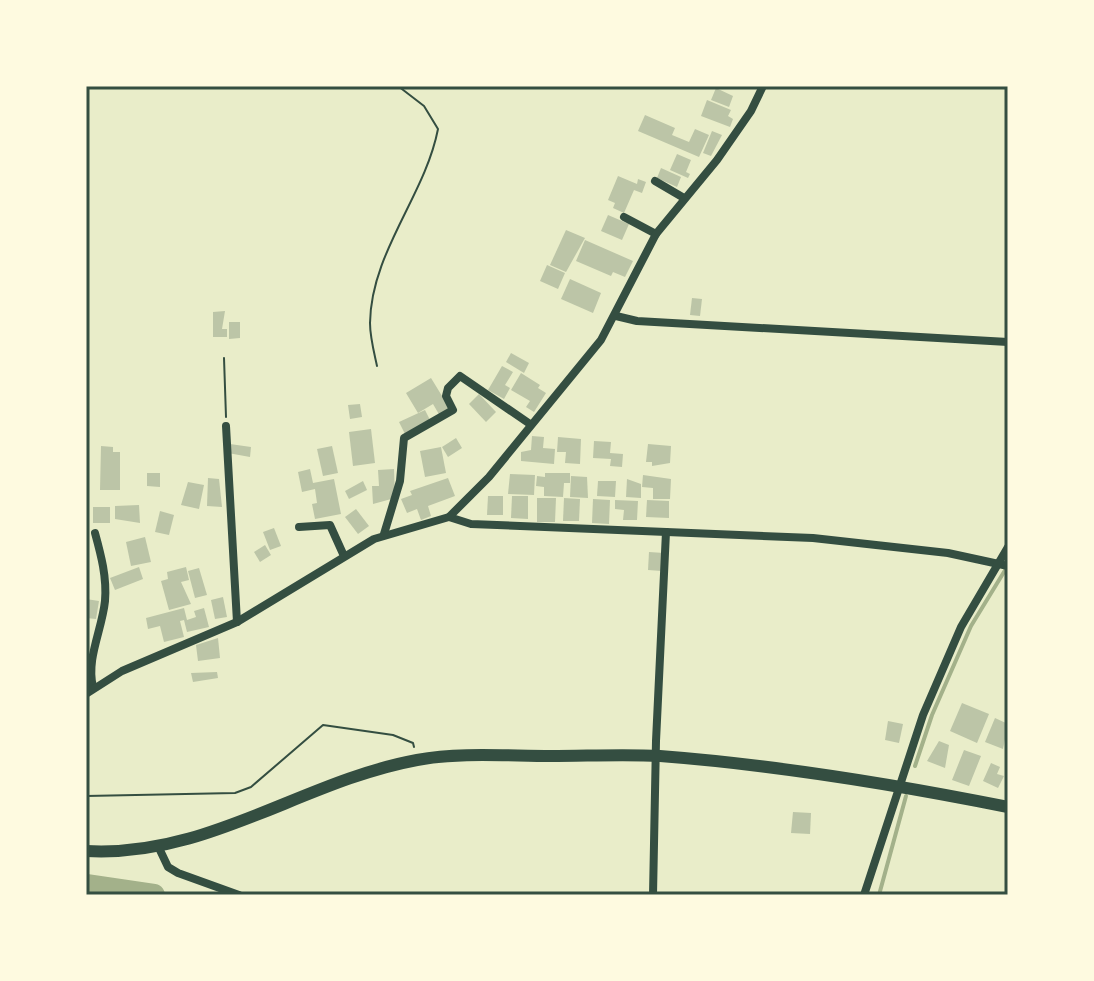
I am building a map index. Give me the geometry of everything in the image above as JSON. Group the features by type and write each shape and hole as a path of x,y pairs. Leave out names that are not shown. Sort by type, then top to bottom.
{"main road":[{"path":"86,851 159,848 225,828 338,784 417,760 657,756 848,777 1008,807"}],"street":[{"path":"86,694 122,671 237,622 384,534 449,517 489,477 601,340 656,234 717,160 751,111 763,86"},
{"path":"655,181 684,198"},
{"path":"624,217 656,234"},
{"path":"616,316 637,321 1008,342"},
{"path":"384,534 400,481 404,438 453,410 446,396 448,388 460,376 530,424"},
{"path":"226,426 237,622"},
{"path":"449,517 471,524 813,538 1004,564"},
{"path":"299,527 330,525 344,556"},
{"path":"653,895 666,532"},
{"path":"93,687 89,671 105,599 105,573 95,533"},
{"path":"864,895 923,715 961,627 1004,564 1008,547"},
{"path":"159,848 168,867 178,873 239,895"}],"path":[{"path":"377,366 370,322 383,259 434,150 438,129 424,106 398,86"},
{"path":"224,358 226,426"},
{"path":"86,796 235,793 251,787 323,725 393,735 413,743 417,760"}],"building":[{"path":"716,88 733,96 729,107 711,100"},
{"path":"707,100 731,110 728,116 733,119 730,127 701,116"},
{"path":"645,115 675,128 672,135 689,142 695,129 709,135 699,157 638,131"},
{"path":"712,131 722,135 711,156 703,153"},
{"path":"677,154 691,160 686,172 690,174 688,178 670,170"},
{"path":"661,168 681,177 677,187 657,178"},
{"path":"618,176 637,184 638,179 646,182 642,193 634,190 624,213 613,208 615,203 608,200"},
{"path":"608,215 629,224 622,240 601,231"},
{"path":"566,230 585,238 566,272 550,265"},
{"path":"585,240 633,261 625,277 613,272 611,276 576,261"},
{"path":"547,265 565,273 558,289 540,281"},
{"path":"570,279 601,293 593,313 561,299"},
{"path":"692,298 702,299 700,316 690,315"},
{"path":"225,311 222,329 227,329 227,337 213,337 213,312"},
{"path":"229,322 240,322 240,338 229,339"},
{"path":"511,353 529,363 524,373 506,362"},
{"path":"502,366 513,372 505,385 510,388 504,399 488,390"},
{"path":"521,373 540,385 538,388 546,393 534,412 526,407 530,401 511,390"},
{"path":"431,378 450,409 440,416 433,404 418,413 406,393"},
{"path":"479,394 496,412 486,422 469,404"},
{"path":"360,404 362,417 350,419 348,405"},
{"path":"425,410 431,422 405,434 399,422"},
{"path":"371,429 375,463 353,466 349,432"},
{"path":"532,436 544,437 543,448 555,449 554,464 521,461 521,452 531,450"},
{"path":"558,437 581,439 580,464 565,463 566,452 557,452"},
{"path":"456,438 462,448 448,457 442,447"},
{"path":"594,441 611,442 610,453 623,454 622,467 610,466 611,459 593,458"},
{"path":"230,444 251,447 250,457 228,453"},
{"path":"648,444 671,446 670,463 652,466 652,462 646,462"},
{"path":"101,446 113,447 113,452 120,452 120,490 100,490"},
{"path":"332,446 338,473 323,476 317,449"},
{"path":"441,447 446,473 425,477 420,451"},
{"path":"310,469 313,483 334,479 341,514 315,519 312,504 317,503 315,489 302,492 298,472"},
{"path":"394,469 395,498 373,504 372,486 379,486 378,470"},
{"path":"147,473 160,473 160,487 147,486"},
{"path":"545,473 570,473 570,483 564,483 563,497 544,496 544,487 536,486 537,476 545,477"},
{"path":"510,474 535,475 534,495 508,494"},
{"path":"643,475 671,479 670,499 653,499 653,488 642,487"},
{"path":"571,476 587,477 588,498 570,497"},
{"path":"208,478 219,479 222,507 207,506"},
{"path":"448,478 455,496 428,506 431,516 421,520 417,509 407,513 401,499 412,495 410,491"},
{"path":"627,479 641,484 641,498 626,497"},
{"path":"363,481 367,490 349,499 345,491"},
{"path":"598,481 616,481 615,497 597,496"},
{"path":"188,482 204,485 199,509 181,505"},
{"path":"488,496 503,496 503,515 487,515"},
{"path":"512,496 528,496 528,519 511,518"},
{"path":"537,498 556,498 555,522 537,522"},
{"path":"564,498 580,499 579,521 563,521"},
{"path":"593,499 610,500 609,524 592,523"},
{"path":"615,500 638,501 637,520 623,520 624,510 615,509"},
{"path":"647,500 669,501 669,518 646,517"},
{"path":"139,505 140,523 115,519 115,506"},
{"path":"93,507 110,507 110,523 93,523"},
{"path":"356,509 369,526 358,534 345,517"},
{"path":"160,511 174,515 169,535 155,532"},
{"path":"274,528 281,546 270,550 263,532"},
{"path":"145,537 151,562 131,566 126,542"},
{"path":"265,545 271,555 260,562 254,552"},
{"path":"649,552 664,553 662,571 648,570"},
{"path":"139,567 143,579 115,590 110,578"},
{"path":"186,567 189,580 181,582 191,604 169,610 161,581 168,579 167,572"},
{"path":"199,568 207,595 195,598 188,571"},
{"path":"223,597 227,617 215,619 211,600"},
{"path":"86,599 99,601 96,619 86,618"},
{"path":"184,608 187,620 196,617 194,611 204,608 209,627 187,632 184,620 180,621 184,637 164,642 160,626 148,629 146,618"},
{"path":"218,638 220,658 198,661 196,645"},
{"path":"217,672 218,678 193,682 191,673"},
{"path":"962,703 989,714 977,743 950,731"},
{"path":"995,718 1008,724 1003,749 985,742"},
{"path":"888,721 903,724 899,743 885,740"},
{"path":"939,741 949,745 945,768 927,761"},
{"path":"964,750 981,756 969,786 952,780"},
{"path":"991,763 1000,767 997,774 1004,776 998,788 983,781"},
{"path":"793,812 811,813 810,834 791,833"}],"waterway":[{"path":"915,766 932,715 971,626 1007,567"},
{"path":"879,895 906,796"},
{"path":"86,885 154,895"}]}
